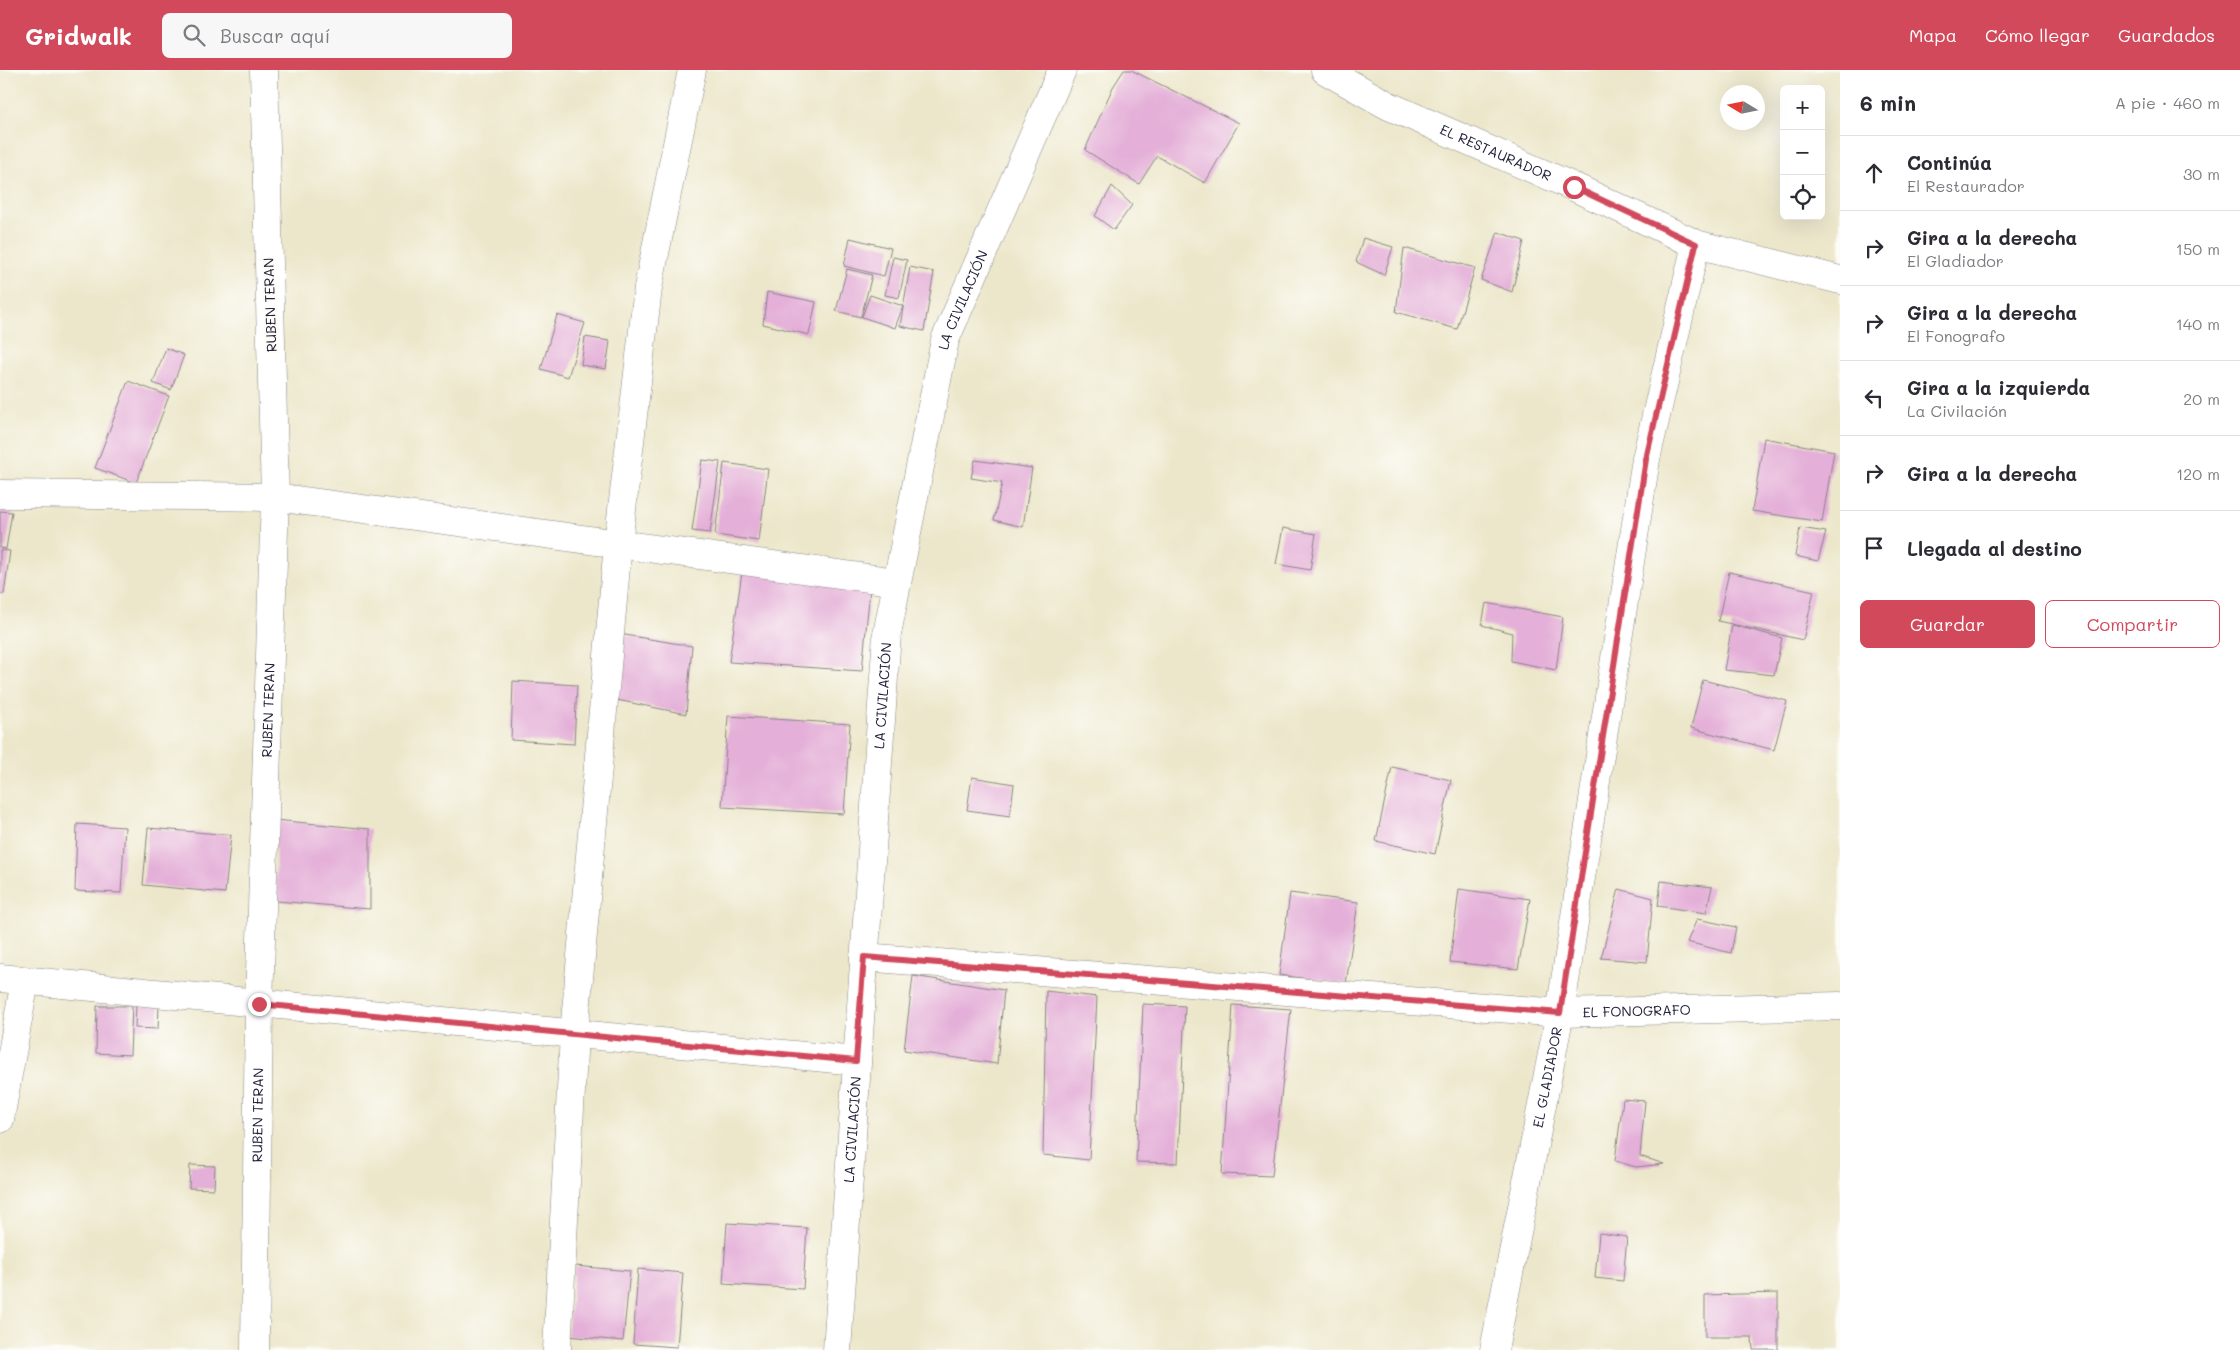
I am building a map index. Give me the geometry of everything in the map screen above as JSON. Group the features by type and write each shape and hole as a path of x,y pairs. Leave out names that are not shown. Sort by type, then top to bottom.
{"street":[{"name":"RUBEN TERAN","path":"255,1350 259,1004 275,497 264,70"},
{"path":"557,1350 574,1034 618,544 648,288 692,70"},
{"name":"LA CIVILACIÓN","path":"837,1350 887,634 945,340 1062,70"},
{"name":"EL RESTAURADOR","path":"1325,70 1389,106 1574,187 1696,244 1840,280"},
{"name":"EL GLADIADOR","path":"1494,1350 1560,1013 1646,459 1696,244"},
{"path":"0,494 275,497 897,582"},
{"name":"EL FONOGRAFO","path":"864,957 1560,1013 1840,1006"},
{"path":"0,1119 12,980 856,1061"}],"building":[{"path":"1124,70 1131,70 1239,123 1205,183 1157,156 1139,184 1085,150 1113,87"},
{"path":"1112,186 1132,205 1114,230 1095,216"},
{"path":"1498,232 1524,241 1512,292 1481,280"},
{"path":"850,238 891,248 884,276 844,266"},
{"path":"1363,238 1393,247 1384,275 1356,262"},
{"path":"1404,248 1475,268 1457,329 1396,312"},
{"path":"893,257 907,260 899,298 885,295"},
{"path":"910,267 934,272 924,331 900,326"},
{"path":"847,269 872,275 861,317 836,311"},
{"path":"767,292 816,302 809,335 763,324"},
{"path":"870,295 903,306 895,328 862,317"},
{"path":"557,315 585,323 568,377 541,369"},
{"path":"585,337 610,341 606,369 581,365"},
{"path":"166,348 184,355 171,390 153,383"},
{"path":"128,381 169,396 136,483 95,468"},
{"path":"1764,438 1834,451 1822,522 1752,511"},
{"path":"702,460 720,462 710,533 692,531"},
{"path":"975,460 1032,468 1023,527 994,520 1002,483 971,478"},
{"path":"724,463 768,469 759,541 715,535"},
{"path":"0,511 12,512 6,549 0,548"},
{"path":"1283,528 1316,534 1310,570 1276,564"},
{"path":"1800,528 1826,532 1818,561 1795,556"},
{"path":"0,550 10,551 4,594 0,594"},
{"path":"742,572 870,589 862,671 729,662"},
{"path":"1729,572 1814,591 1803,640 1718,621"},
{"path":"1486,603 1563,617 1556,670 1511,661 1512,633 1482,625"},
{"path":"1732,625 1782,638 1774,675 1724,670"},
{"path":"619,634 692,646 686,714 617,700"},
{"path":"1703,680 1787,701 1774,750 1691,728"},
{"path":"513,681 577,685 574,744 511,740"},
{"path":"728,716 850,724 844,814 722,807"},
{"path":"1392,767 1451,780 1435,854 1376,841"},
{"path":"972,777 1014,784 1010,816 967,810"},
{"path":"275,820 370,829 370,909 276,901"},
{"path":"77,824 125,827 121,893 75,891"},
{"path":"148,828 231,835 225,893 143,885"},
{"path":"1661,881 1712,887 1706,913 1658,906"},
{"path":"1459,889 1530,899 1518,969 1450,962"},
{"path":"1619,889 1653,898 1647,962 1601,958"},
{"path":"1290,893 1358,902 1346,984 1279,975"},
{"path":"1697,919 1736,927 1731,953 1687,942"},
{"path":"913,976 1004,990 997,1064 904,1050"},
{"path":"1046,991 1097,997 1089,1160 1043,1155"},
{"path":"1143,1004 1185,1006 1178,1163 1136,1162"},
{"path":"136,1005 159,1006 158,1029 135,1028"},
{"path":"1233,1005 1291,1009 1272,1176 1222,1174"},
{"path":"97,1006 132,1006 130,1055 96,1053"},
{"path":"1623,1099 1645,1101 1640,1156 1664,1164 1636,1167 1615,1161"},
{"path":"190,1165 215,1166 214,1189 189,1188"},
{"path":"727,1223 807,1228 803,1289 723,1284"},
{"path":"1599,1233 1627,1237 1623,1281 1595,1278"},
{"path":"575,1266 630,1271 623,1341 567,1336"},
{"path":"638,1269 683,1273 677,1347 633,1344"},
{"path":"1778,1293 1778,1350 1753,1350 1752,1337 1705,1337 1705,1295"}],"route":[{"path":"259,1004 856,1061 864,957 1560,1013 1646,459 1696,244 1574,187"}]}
